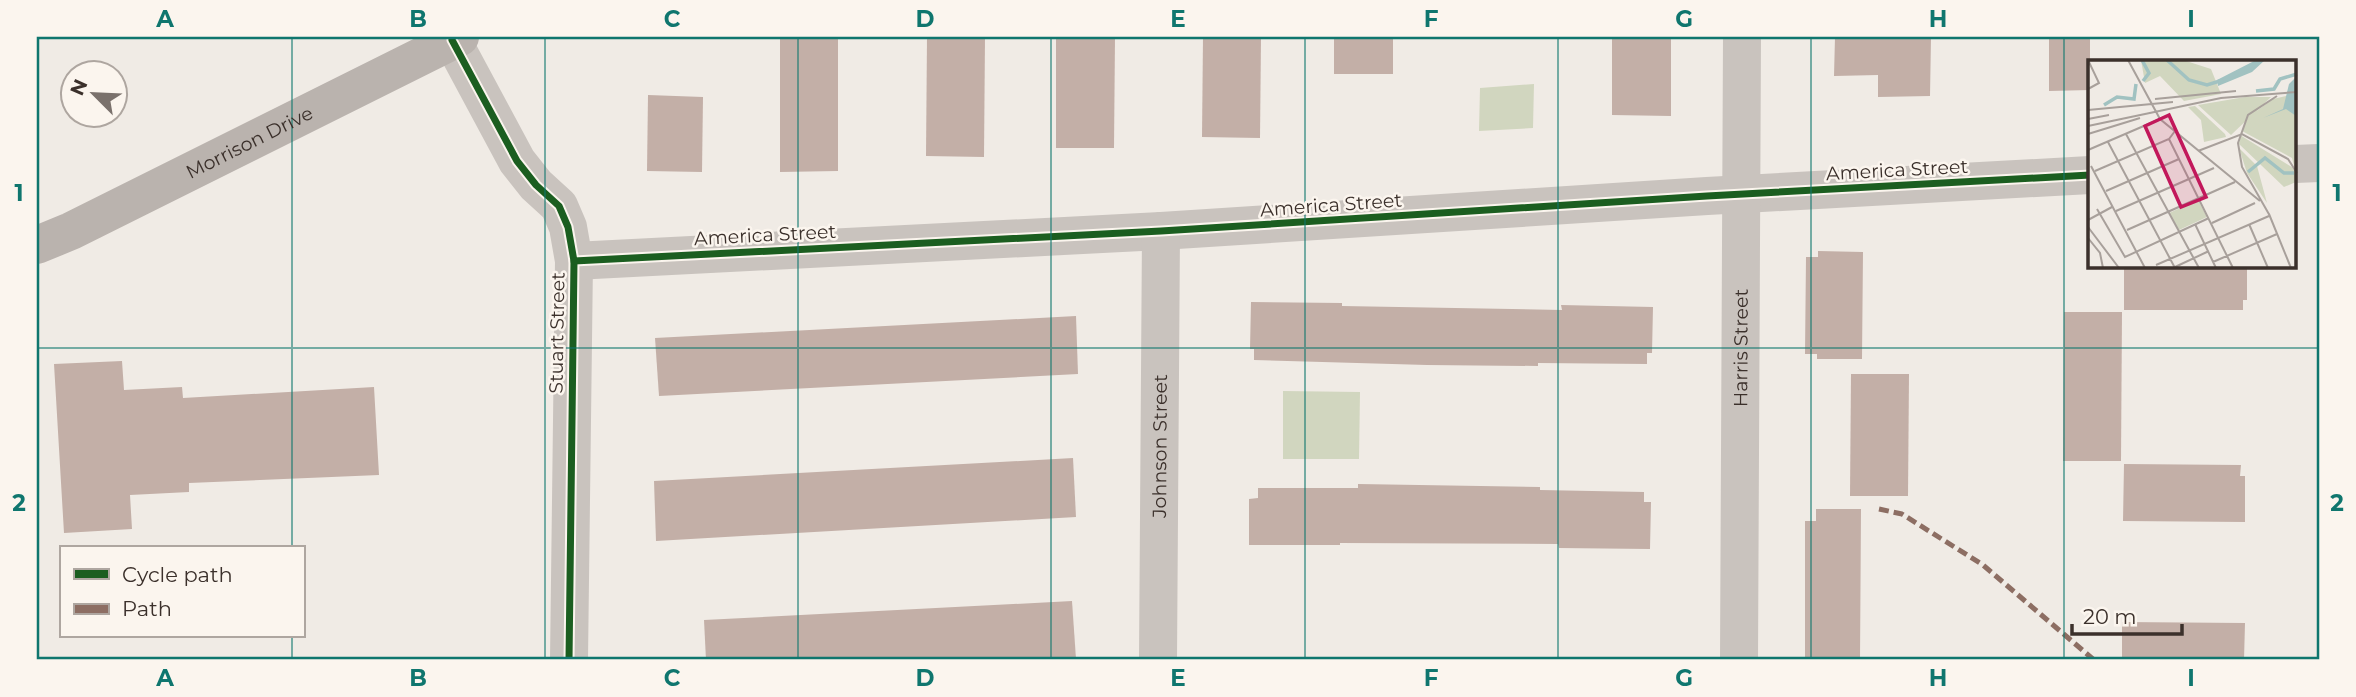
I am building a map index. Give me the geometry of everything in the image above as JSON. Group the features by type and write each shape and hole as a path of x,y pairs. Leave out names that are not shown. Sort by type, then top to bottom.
{"main road":[{"name":"Morrison Drive","path":"37,245 71,231 456,39"}],"street":[{"name":"Harris Street","path":"1739,660 1742,37"},
{"name":"Stuart Street","path":"456,39 517,161 536,185 559,206 568,227 574,261 569,660"},
{"path":"2296,164 2319,163"},
{"name":"America Street","path":"574,261 1161,231 2088,175"},
{"name":"Johnson Street","path":"1158,660 1161,231"}],"green space":[{"path":"1534,84 1533,128 1479,131 1480,88"},
{"path":"1283,391 1360,392 1359,459 1283,459"}],"building":[{"path":"780,37 838,37 838,171 780,172"},
{"path":"927,37 985,37 984,157 926,156"},
{"path":"1056,37 1115,37 1114,148 1056,148"},
{"path":"1203,37 1261,37 1260,138 1202,137"},
{"path":"1334,37 1393,37 1393,74 1334,74"},
{"path":"1612,37 1671,37 1671,116 1612,115"},
{"path":"1835,37 1931,37 1930,96 1878,97 1878,75 1834,76"},
{"path":"2049,37 2090,37 2088,90 2049,91"},
{"path":"648,95 703,97 702,172 647,171"},
{"path":"1818,251 1863,252 1862,359 1817,359 1817,354 1805,354 1806,257 1818,257"},
{"path":"2124,268 2247,268 2247,300 2243,300 2243,310 2124,310"},
{"path":"1251,302 1562,310 1561,305 1653,307 1652,353 1647,353 1647,364 1538,363 1538,366 1254,360 1254,349 1250,349"},
{"path":"2064,312 2122,312 2121,461 2063,461"},
{"path":"1076,316 1078,374 659,396 655,338"},
{"path":"122,361 124,390 182,387 183,398 374,387 379,475 189,483 189,492 130,495 132,529 64,533 54,364"},
{"path":"1851,374 1909,374 1908,496 1850,496"},
{"path":"1073,458 1076,517 656,541 654,481"},
{"path":"2124,464 2241,465 2240,476 2245,476 2245,522 2123,521"},
{"path":"1358,484 1644,492 1644,502 1651,502 1650,549 1559,548 1558,544 1249,545 1249,499 1258,498 1258,488 1358,488"},
{"path":"1816,509 1861,509 1860,660 1805,660 1805,521 1816,521"},
{"path":"1072,601 1076,659 706,660 704,620"},
{"path":"2122,622 2245,623 2244,660 2122,660"}],"marked path":[{"path":"1879,509 1902,514 1983,565 2094,660"}],"cycle path":[{"path":"452,40 517,161 536,185 559,206 568,227 574,261 569,660"},
{"path":"574,261 1161,231 2088,175"}]}
